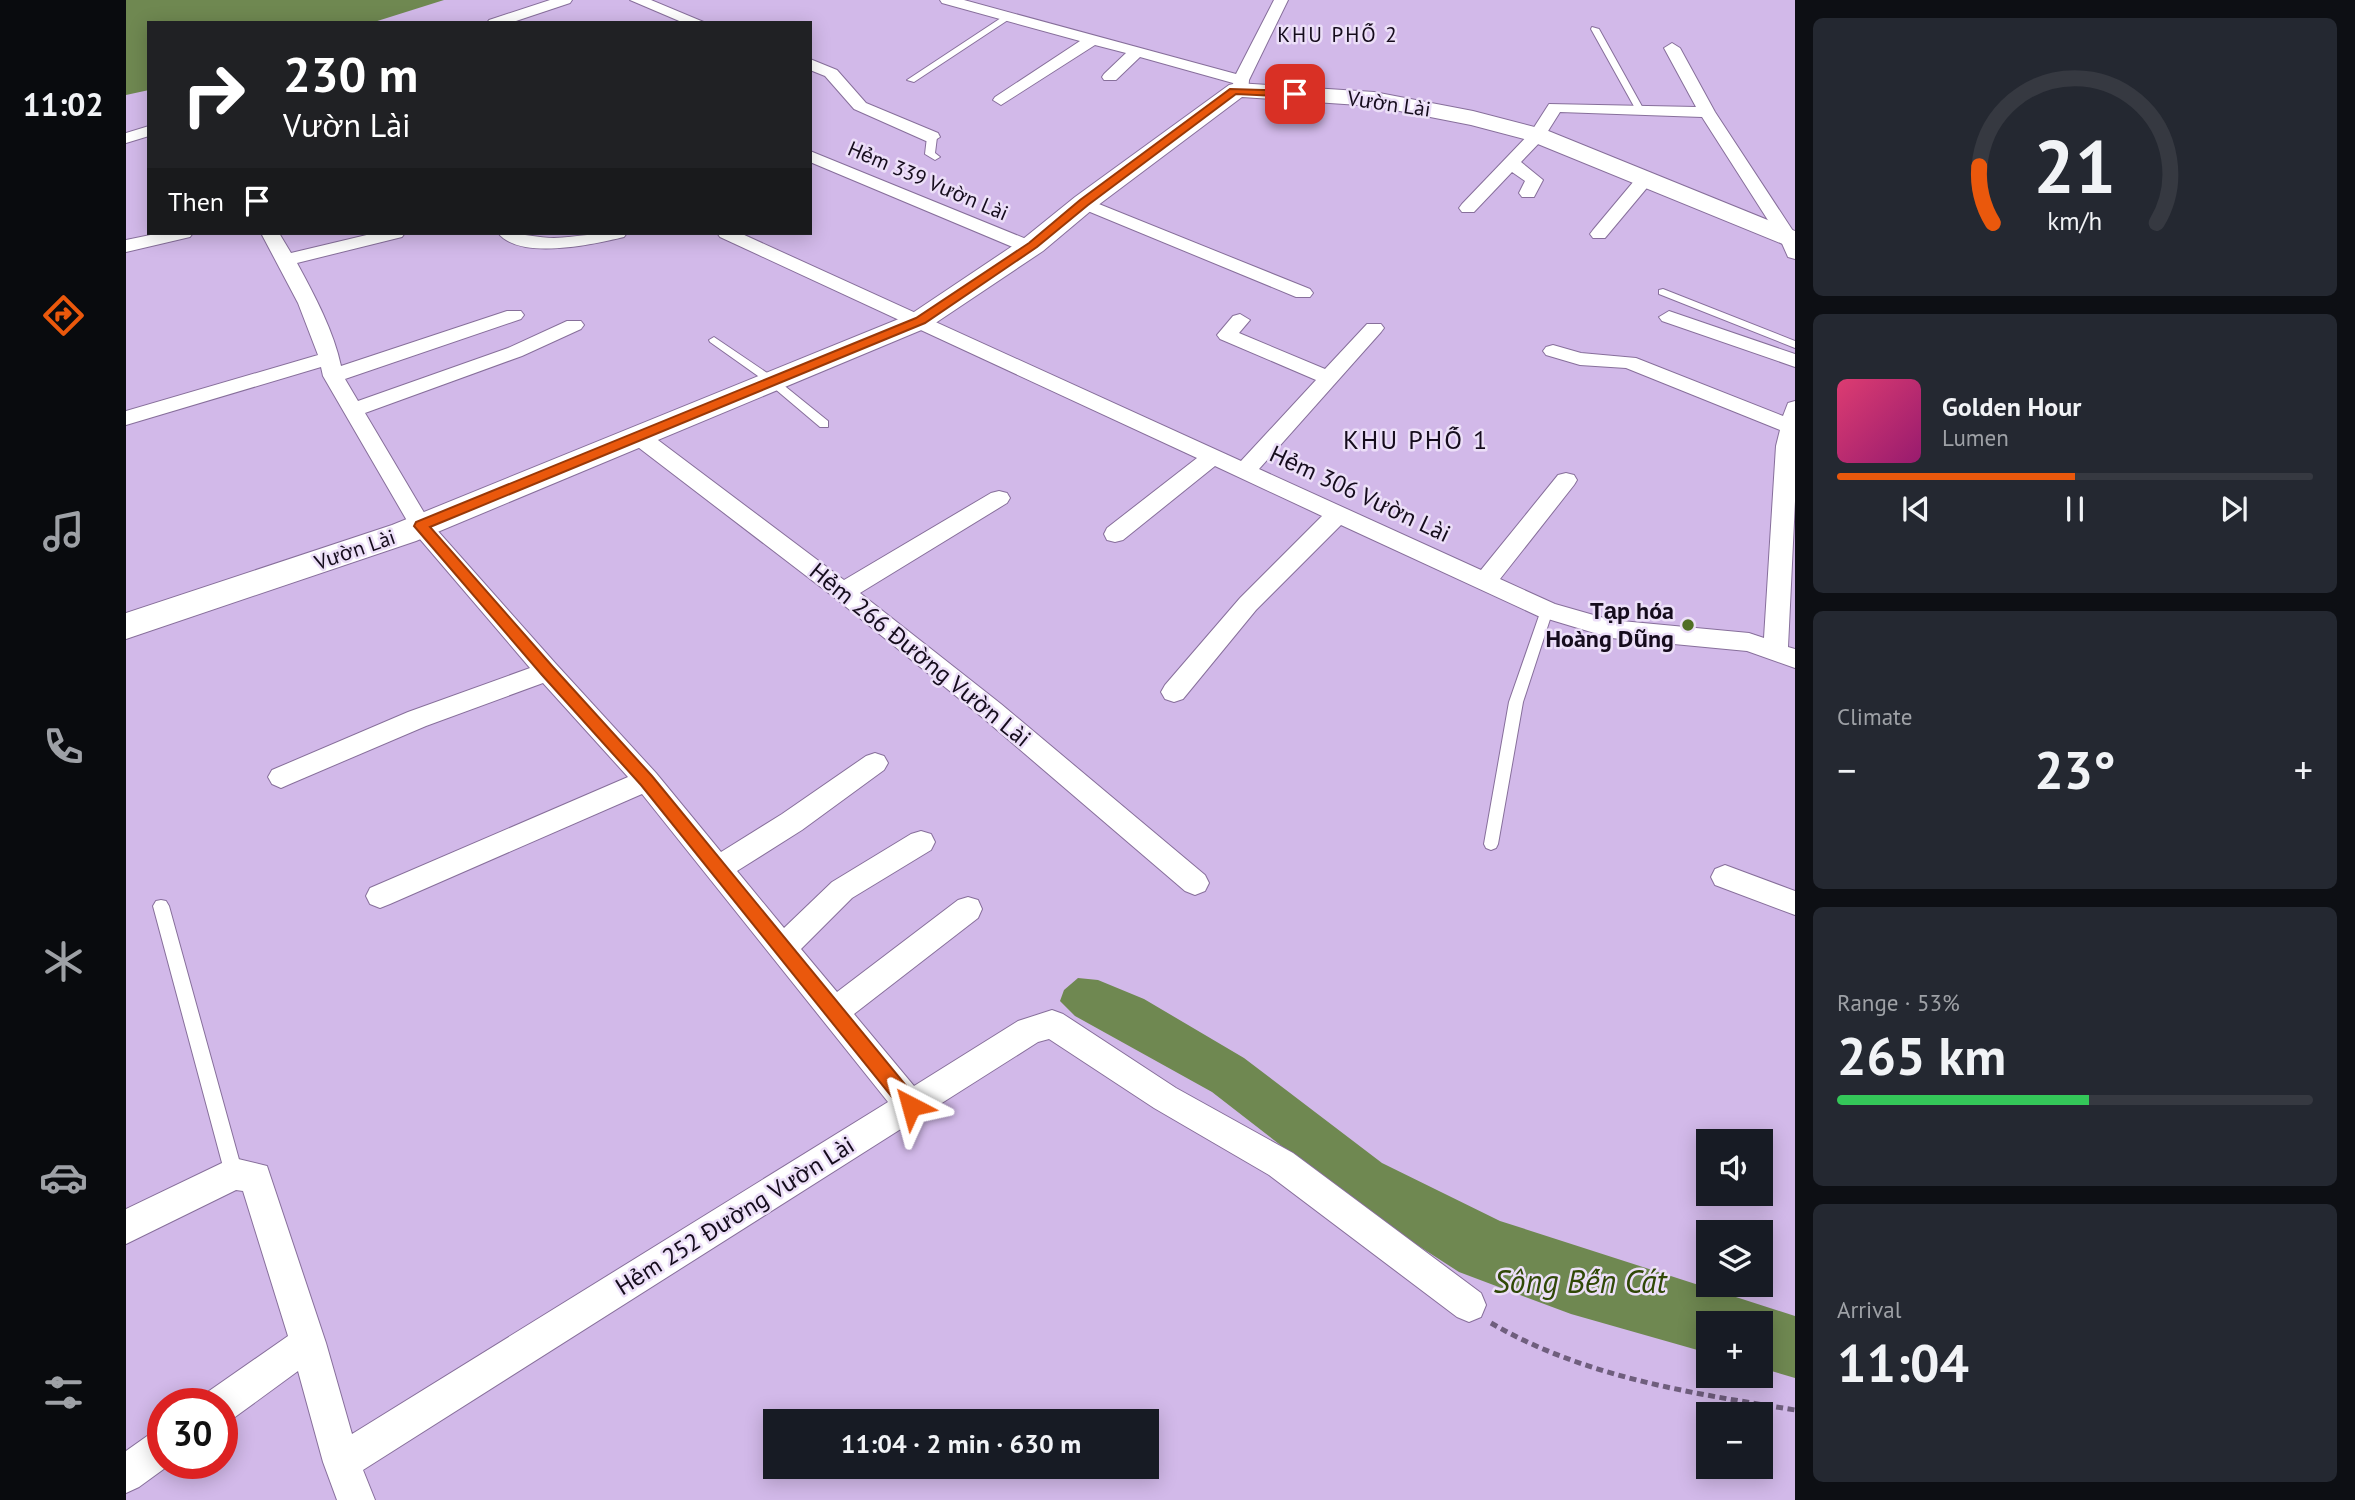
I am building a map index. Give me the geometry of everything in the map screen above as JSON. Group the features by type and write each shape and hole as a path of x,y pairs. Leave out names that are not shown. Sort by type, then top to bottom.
{"main road":[{"name":"Vườn Lài","path":"126,626 237,591 421,526 921,320 1029,247 1084,202 1241,85 1374,99 1474,118 1538,135 1793,244"}],"street":[{"path":"500,21 565,0"},
{"path":"637,0 694,21"},
{"path":"947,0 1136,52 1241,85 1281,0"},
{"path":"1001,100 1093,40"},
{"path":"1672,48 1707,112 1793,244"},
{"path":"1110,77 1136,52"},
{"path":"812,65 831,73 860,106 932,137"},
{"path":"1468,208 1538,135 1555,107 1707,112"},
{"path":"126,138 147,132"},
{"name":"Hẻm 339 Vườn Lài","path":"812,157 1029,247"},
{"path":"1511,163 1534,180 1528,193"},
{"path":"1599,234 1645,179"},
{"path":"1084,202 1303,293"},
{"path":"126,246 175,235"},
{"path":"271,235 287,260 332,367 354,410 421,526 547,671 647,780 911,1106"},
{"path":"287,260 388,235"},
{"path":"512,235 533,243 565,246 610,235"},
{"path":"730,235 921,320"},
{"path":"126,418 332,367 514,314"},
{"path":"1669,317 1795,360"},
{"name":"Hẻm 306 Vườn Lài","path":"921,320 1547,610 1611,629 1749,642 1785,655"},
{"path":"1240,320 1227,335 1329,378"},
{"path":"354,410 515,352 574,325"},
{"path":"1245,470 1374,328"},
{"path":"1553,351 1580,359 1629,362 1793,417 1787,446 1785,655"},
{"name":"Hẻm 266 Đường Vườn Lài","path":"638,436 843,592 992,711 1195,883"},
{"path":"1115,534 1214,456"},
{"path":"1485,581 1566,480"},
{"path":"843,592 999,498"},
{"path":"1174,692 1248,604 1339,513"},
{"path":"281,777 417,719 547,671"},
{"path":"718,868 792,822 875,763"},
{"path":"380,896 647,780"},
{"path":"783,948 842,891 921,842"},
{"path":"1725,877 1795,903"},
{"path":"835,1012 968,909"},
{"name":"Hẻm 252 Đường Vườn Lài","path":"342,1462 1029,1031 1052,1024 1165,1098 1282,1164 1469,1305"},
{"path":"126,1227 234,1174 255,1177 356,1500"},
{"path":"238,1393 309,1343"},
{"path":"126,1474 147,1459"}],"lane":[{"path":"911,80 1010,16"},
{"path":"1595,29 1640,110"},
{"path":"932,137 930,154 935,157"},
{"path":"1663,292 1795,345"},
{"path":"714,340 772,381 824,424"},
{"path":"1491,844 1516,702 1547,610"},
{"path":"161,906 234,1174"}],"path":[{"path":"1469,1305 1496,1327 1552,1354 1666,1389 1795,1410"}],"water":[{"path":"126,0 444,0 377,21 147,21 147,90 126,95"},
{"name":"Sông Bến Cát","path":"1078,978 1098,980 1144,999 1244,1058 1382,1163 1500,1221 1696,1284 1696,1297 1736,1297 1795,1316 1795,1378 1773,1372 1773,1311 1696,1311 1696,1350 1571,1314 1459,1272 1372,1216 1212,1092 1075,1016 1060,1001 1064,990"}],"place":[{"name":"Tạp hóa Hoàng Dũng","path":"1688,625"}],"district":[{"name":"KHU PHỐ 2","path":"1338,35"},
{"name":"KHU PHỐ 1","path":"1416,440"}],"route":[{"path":"911,1106 647,780 547,671 421,526 921,320 1033,245 1084,202 1233,91 1295,94"}]}
